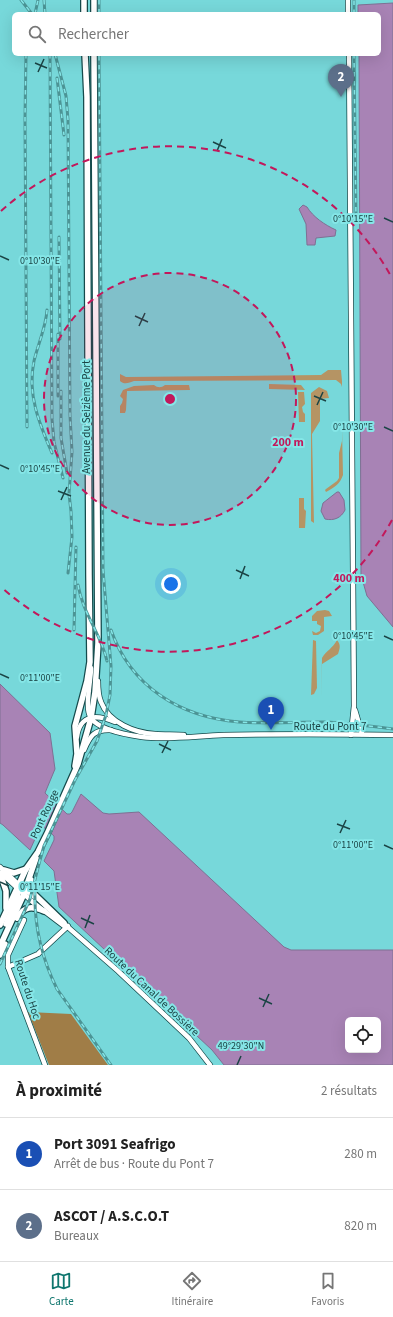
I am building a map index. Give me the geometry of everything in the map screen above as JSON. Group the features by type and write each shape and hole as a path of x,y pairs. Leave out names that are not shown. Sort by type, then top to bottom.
{"main road":[{"path":"84,0 84,12"},
{"path":"94,0 94,12"},
{"name":"Avenue du Seizième Port","path":"73,776 76,759 76,720 87,681 90,662 87,97 85,56"},
{"name":"Avenue du Seizième Port","path":"69,785 78,764 91,718 95,692 98,643 94,56"},
{"name":"Pont Rouge","path":"29,870 69,785"},
{"path":"4,916 7,897 1,871 14,873 29,870"},
{"path":"0,946 29,870"},
{"path":"0,939 29,870"},
{"path":"29,870 30,886 32,891 66,926"},
{"path":"0,925 4,916 21,890"},
{"path":"0,954 21,912 30,907 44,911"}],"street":[{"path":"348,0 348,12"},
{"path":"349,56 354,706 351,735"},
{"path":"98,643 98,695 109,714 124,726"},
{"path":"90,662 91,678 88,709 91,718 99,725 136,736 175,738 195,736"},
{"path":"354,706 362,734"},
{"path":"76,744 79,727 86,720 95,717 103,717 144,733 195,736"},
{"path":"78,764 87,743 93,734 101,731 115,731"},
{"name":"Route du Pont 7","path":"195,736 393,735"},
{"name":"Route du Canal de Bossière","path":"1,871 44,911 66,926"},
{"name":"Route du Canal de Bossière","path":"21,890 77,935 118,971 189,1038 210,1065"},
{"name":"Route du Hoc","path":"24,920 8,955 8,967 45,1065"},
{"path":"8,967 38,954 66,926"}],"shaded area":[{"path":"393,3 393,627 367,596 361,575 359,56 381,56 381,12 358,12 358,5"},
{"path":"303,205 320,220 336,230 335,236 316,238 315,245 307,245 306,224 299,209"},
{"path":"328,370 341,370 342,387 336,380 134,381 128,383 120,381 120,374 126,377 321,375"},
{"path":"269,384 301,385 305,390 269,389"},
{"path":"154,385 157,387 162,387 165,385 189,385 190,390 127,391 126,410 125,413 120,413 120,406 123,399 120,396 123,390 134,386"},
{"path":"319,387 327,391 329,398 320,399 319,401 320,421 312,434 314,523 311,521 311,393"},
{"path":"298,392 304,392 305,404 302,407 305,414 305,422 299,422"},
{"path":"342,430 343,475 337,485 326,492 325,490 339,478 339,453 342,441"},
{"path":"339,492 344,500 345,510 337,518 331,520 325,519 321,511 323,503"},
{"path":"299,498 304,498 304,509 306,511 305,528 299,528"},
{"path":"317,611 329,611 332,616 324,617 324,631 318,635 313,635 312,631 316,633 320,631 321,626 317,624 317,621 312,621 312,616"},
{"path":"313,640 316,641 317,688 314,694 311,695"},
{"path":"337,640 340,647 338,654 322,664 321,697 322,658"},
{"path":"0,684 50,733 55,769 45,793 67,814 72,812 81,794 103,813 139,812 284,947 291,950 393,950 393,1065 224,1065 212,1050 59,907 54,871 44,861 54,840 54,836 45,828 42,828 39,830 30,850 0,823"},
{"path":"28,1012 71,1014 108,1065 49,1065"}],"railway":[{"path":"21,0 30,12"},
{"path":"35,12 38,0"},
{"path":"44,0 45,12"},
{"path":"99,0 99,12"},
{"path":"354,0 354,12"},
{"path":"26,56 27,427"},
{"path":"50,56 52,419 54,442 63,478"},
{"path":"56,56 66,96 68,120 70,415 72,452 69,494 72,537 68,573"},
{"path":"0,964 30,899 44,846 75,780 97,741 106,715 110,695 111,666 103,570 99,56"},
{"path":"354,56 356,220"},
{"path":"57,78 64,135"},
{"path":"59,237 60,339"},
{"path":"47,310 44,329 34,361 32,385 33,397 39,419 52,453"},
{"path":"58,334 58,396"},
{"path":"61,391 61,438 67,473"},
{"path":"74,630 76,547"},
{"path":"78,585 80,595 101,642 107,661"},
{"path":"111,630 120,650 131,668 145,683 160,696 197,714 239,722 324,722 393,729"},
{"path":"35,891 36,916 40,942 52,978 57,989 111,1065"}],"place":[{"name":"ASCOT / A.S.C.O.T","path":"341,97"},
{"name":"Port 3091 Seafrigo","path":"271,730"}]}
